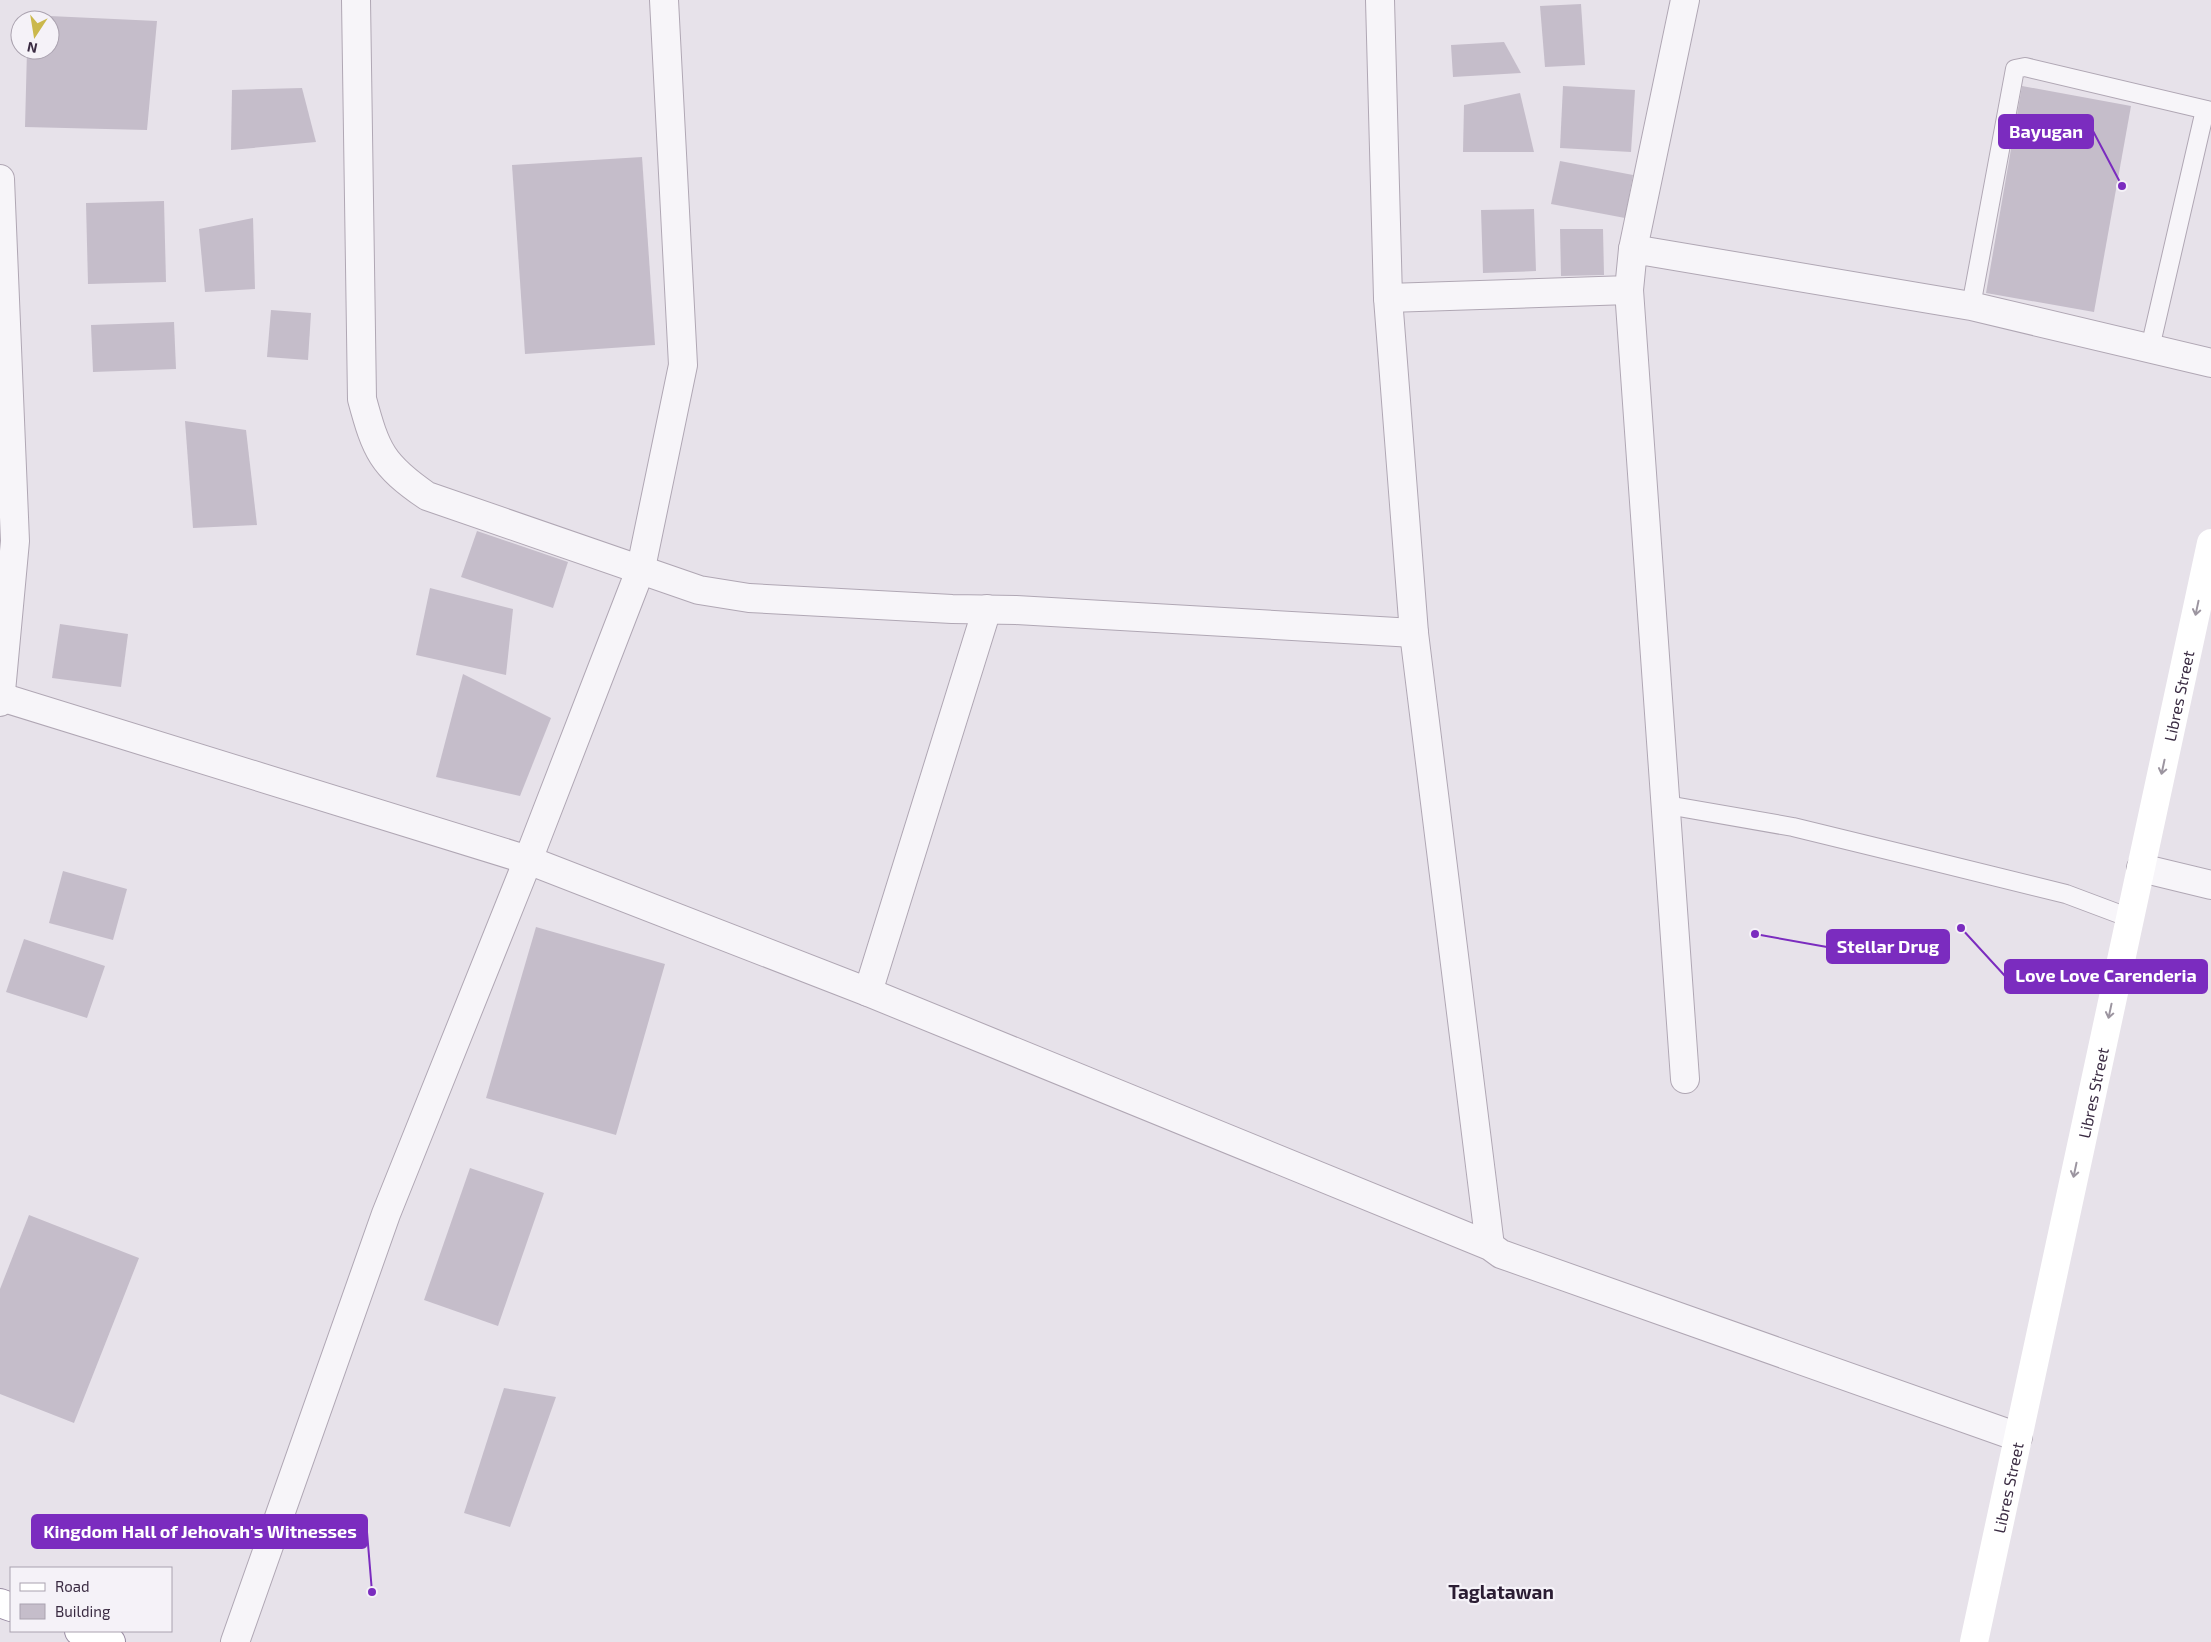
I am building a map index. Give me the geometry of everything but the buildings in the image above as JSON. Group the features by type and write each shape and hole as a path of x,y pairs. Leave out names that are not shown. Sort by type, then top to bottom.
{"main road":[{"name":"Libres Street","path":"1974,1642 2211,543"},
{"path":"82,1632 111,1642"}],"street":[{"path":"356,0 362,399 370,430 382,457 404,480 427,496 641,568 699,590 749,598 987,609 1414,633"},
{"path":"235,1642 386,1214 528,860 641,568 683,364 664,0"},
{"path":"1380,0 1388,298 1414,633 1490,1246"},
{"path":"1685,0 1633,249 1629,290 1685,1079"},
{"path":"0,179 15,541 1,700 528,860 868,992 1490,1246 1501,1254 2018,1437"},
{"path":"1633,249 1971,306 2211,363"},
{"path":"1388,298 1629,290"},
{"path":"868,992 987,609"},
{"path":"2141,868 2211,885"}],"lane":[{"path":"1971,306 2015,69 2025,67 2208,110 2150,348"},
{"path":"1667,805 1793,828 1907,855 2066,894 2130,918"}],"place":[{"name":"Bayugan","path":"2122,186"},
{"name":"Love Love Carenderia","path":"1961,928"},
{"name":"Stellar Drug","path":"1755,934"},
{"name":"Kingdom Hall of Jehovah's Witnesses","path":"372,1592"}],"district":[{"name":"Taglatawan","path":"1501,1591"}]}
